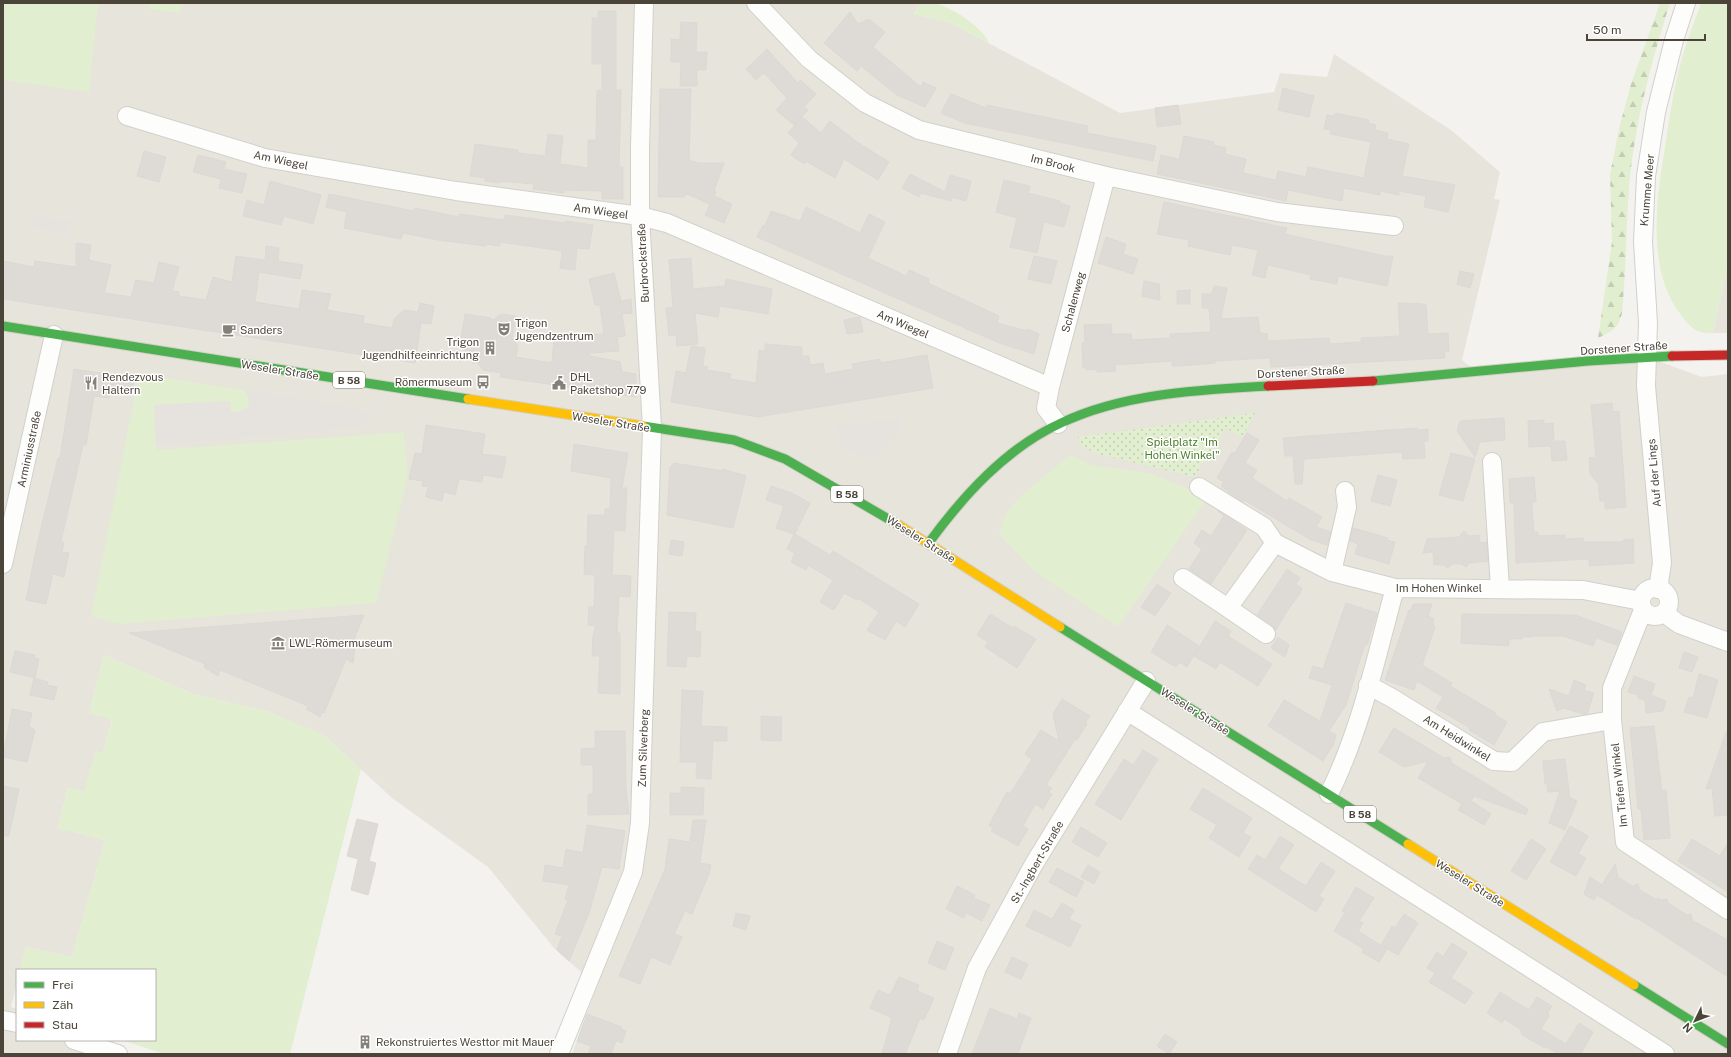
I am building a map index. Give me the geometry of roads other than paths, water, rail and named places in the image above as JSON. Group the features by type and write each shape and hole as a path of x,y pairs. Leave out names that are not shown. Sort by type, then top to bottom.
{"main road":[{"name":"Weseler Straße","path":"3,326 734,440 785,459 928,544 1728,1044"},
{"name":"Dorstener Straße","path":"928,544 945,519 977,485 1020,448 1058,424 1084,413 1129,401 1175,394 1242,388 1416,378 1647,357 1728,355"}],"street":[{"name":"Burbrockstraße","path":"644,3 640,147 640,216 652,428"},
{"name":"Im Brook","path":"756,3 809,59 865,103 919,130 1106,176 1277,212 1394,226"},
{"name":"Krumme Meer","path":"1647,357 1648,323 1643,242 1646,176 1656,112 1674,40 1686,3"},
{"name":"Am Wiegel","path":"127,116 265,158 456,191 640,216 667,223 1050,388"},
{"name":"Schalenweg","path":"1058,424 1046,408 1106,176"},
{"name":"Arminiusstraße","path":"3,564 54,335"},
{"name":"Auf der Lings","path":"1647,357 1646,386 1662,562 1658,589"},
{"name":"Zum Silverberg","path":"559,1054 632,872 640,823 652,428"},
{"path":"1492,462 1500,588"},
{"name":"Im Hohen Winkel","path":"1199,487 1264,527 1274,543 1332,572 1395,588 1583,590 1642,605 1653,616 1664,613 1680,624 1728,642"},
{"path":"1332,572 1347,506 1345,491"},
{"path":"1228,608 1274,543"},
{"path":"1183,578 1266,634"},
{"path":"1329,794 1340,772 1368,685 1395,588"},
{"path":"1642,605 1647,591 1658,589 1665,592 1668,599 1668,606 1664,613"},
{"name":"Im Tiefen Winkel","path":"1642,605 1612,688 1612,720 1625,842 1728,910"},
{"name":"St.-Ingbert-Straße","path":"947,1054 977,968 1034,864 1146,681"},
{"name":"Am Heidwinkel","path":"1368,685 1392,698 1494,761 1512,762 1543,732 1612,720"},
{"path":"1127,711 1665,1054"},
{"path":"3,1020 16,1023"},
{"path":"77,1041 118,1054"}],"place":[{"name":"Trigon Jugendzentrum","path":"504,329"},
{"name":"Sanders","path":"229,330"},
{"name":"Trigon Jugendhilfeeinrichtung","path":"490,348"},
{"name":"Römermuseum","path":"483,382"},
{"name":"Rendezvous Haltern","path":"91,383"},
{"name":"DHL Paketshop 779","path":"559,383"},
{"name":"LWL-Römermuseum","path":"278,643"},
{"name":"Rekonstruiertes Westtor mit Mauer","path":"365,1042"}],"park label":[{"name":"Spielplatz \"Im Hohen Winkel\"","path":"1182,448"}]}
